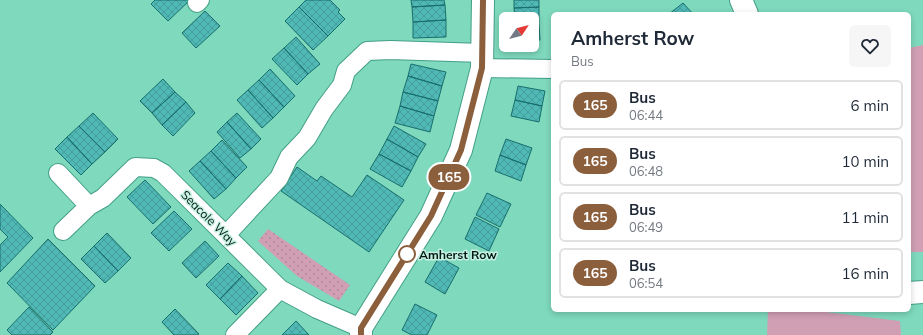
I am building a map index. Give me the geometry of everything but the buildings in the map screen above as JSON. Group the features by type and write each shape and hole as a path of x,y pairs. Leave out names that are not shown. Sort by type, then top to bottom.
{"street":[{"path":"361,331 431,216 461,150 483,61 483,0"},
{"path":"741,0 746,12"},
{"path":"226,234 279,178 289,158 307,138 324,109 342,85 346,71 367,51 390,50 551,69"},
{"name":"Seacole Way","path":"63,232 89,206 103,198 135,167 154,168 163,173 280,289 361,331"},
{"path":"58,173 89,206"},
{"path":"235,335 280,289"},
{"path":"911,293 923,292"}],"shaded area":[{"path":"923,45 923,252 911,252 911,48"},
{"path":"268,229 350,285 339,301 297,276 258,241"},
{"path":"768,312 826,312 900,321 901,335 767,335"}],"bus line":[{"name":"165","path":"361,335 361,328 431,216 461,150 472,114 482,68 483,0"}],"place":[{"name":"Amherst Row","path":"407,254"}]}
